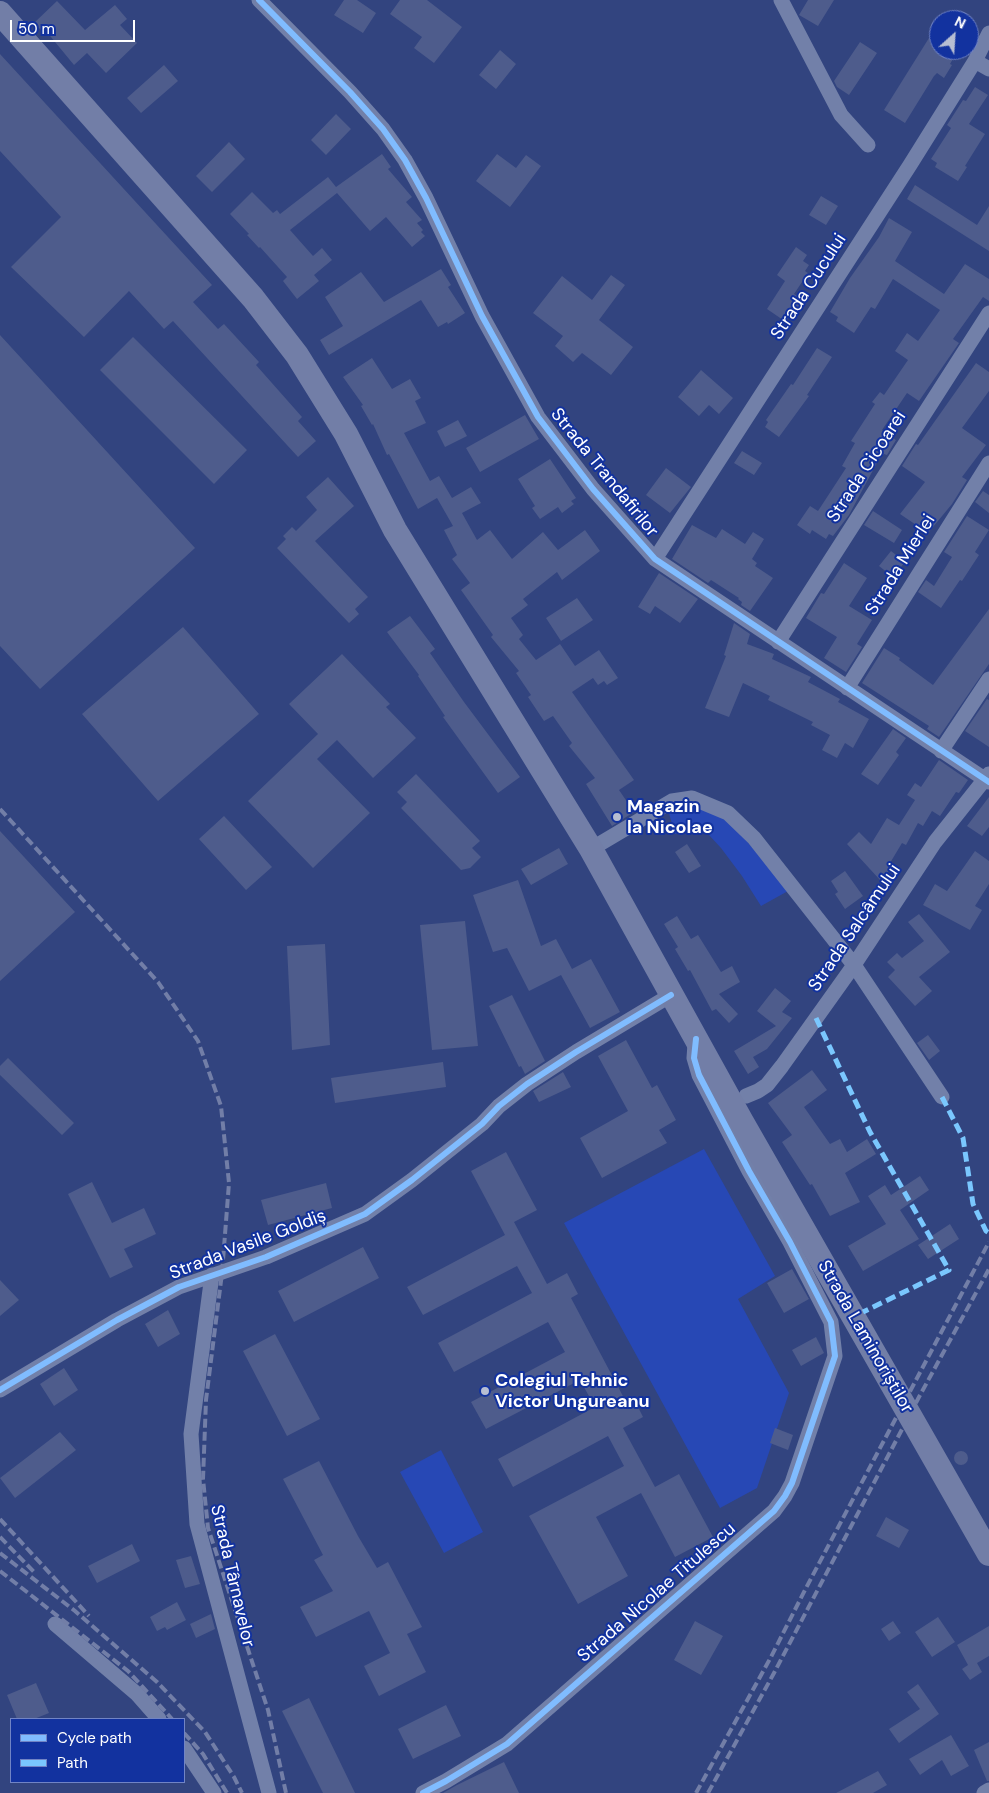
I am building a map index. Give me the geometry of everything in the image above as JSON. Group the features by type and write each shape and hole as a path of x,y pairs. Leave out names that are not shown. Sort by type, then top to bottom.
{"main road":[{"name":"Strada Laminoriștilor","path":"0,13 253,298 297,356 346,434 395,530 591,849 740,1120 989,1554"}],"street":[{"name":"Strada Trandafirilor","path":"259,0 350,92 383,129 405,160 426,198 482,316 538,417 593,489 655,559 941,751 988,779"},
{"path":"781,0 841,114 868,145"},
{"name":"Strada Cucului","path":"655,559 779,369 975,61 989,32"},
{"path":"975,61 989,69"},
{"name":"Strada Cicoarei","path":"778,642 989,313"},
{"name":"Strada Mierlei","path":"847,688 989,463"},
{"path":"941,751 989,679"},
{"name":"Strada Salcâmului","path":"746,1096 758,1092 767,1085 782,1066 854,965 935,842 988,779"},
{"path":"591,849 672,801 692,798 728,813 754,838 854,965 942,1097"},
{"name":"Strada Vasile Goldiș","path":"0,1390 125,1316 179,1287 212,1274 222,1273 266,1257 365,1214 412,1180 482,1124 499,1106 527,1084 671,995"},
{"name":"Strada Nicolae Titulescu","path":"423,1793 507,1744 774,1511 792,1483 835,1356 831,1322 790,1242 749,1171 699,1075 694,1058 696,1040"},
{"name":"Strada Târnavelor","path":"212,1274 191,1434 196,1524 269,1793"},
{"path":"55,1624 137,1694 158,1718"},
{"path":"185,1750 214,1793"},
{"path":"984,1793 989,1790"}],"shaded area":[{"path":"696,805 720,816 738,830 788,891 761,906 742,876 709,835 691,830 675,834 668,810"},
{"path":"704,1149 775,1276 738,1299 789,1393 757,1488 720,1508 564,1223"},
{"path":"441,1450 483,1532 444,1553 400,1472"}],"building":[{"path":"344,0 357,0 376,13 363,33 334,15"},
{"path":"400,0 427,0 462,27 434,63 414,48 422,37 390,14"},
{"path":"808,0 834,0 818,26 799,15"},
{"path":"57,1 85,30 115,5 127,19 120,25 137,43 106,73 87,53 74,65 46,31 44,33 34,23"},
{"path":"929,38 929,60 952,60 950,64 952,65 944,78 937,73 934,76 905,123 884,110"},
{"path":"860,42 877,53 849,95 837,87 834,81"},
{"path":"500,50 516,64 496,89 479,75"},
{"path":"0,54 212,285 193,302 218,329 224,324 259,362 256,365 302,417 298,421 316,441 298,457 173,321 164,329 129,291 84,337 11,267 61,217 0,151"},
{"path":"164,65 178,81 141,113 127,98"},
{"path":"975,87 988,95 969,124 985,134 958,181 935,167 937,163 931,159 951,128 947,125 963,100 966,101"},
{"path":"336,114 351,129 326,155 311,140"},
{"path":"229,142 245,159 212,192 196,176"},
{"path":"382,154 391,167 388,169 412,197 406,202 422,220 417,223 425,236 412,247 386,217 370,231 337,193 290,230 313,256 322,248 332,260 314,275 319,281 297,299 283,281 287,277 230,214 252,192 273,213 277,210 280,214 328,177 336,187"},
{"path":"497,154 516,168 526,155 541,166 510,207 476,181"},
{"path":"915,185 977,225 989,206 989,251 907,199"},
{"path":"821,196 838,206 826,225 809,215"},
{"path":"889,218 912,232 895,261 944,294 965,264 989,279 989,301 983,297 953,339 959,343 919,401 907,393 882,430 896,440 887,455 884,454 879,459 849,515 833,536 829,534 826,539 812,530 810,534 797,525 810,506 818,511 846,468 842,466 855,443 851,441 875,404 872,402 880,392 884,395 908,360 895,351 907,333 918,341 940,310 893,279 875,309 871,307 854,333 836,321 838,317 830,312 850,278 879,237"},
{"path":"796,247 807,255 803,261 809,265 805,271 808,273 794,294 806,301 797,315 792,312 786,322 767,309 785,281 777,275"},
{"path":"441,269 451,285 448,287 465,313 448,324 447,322 438,327 421,300 329,355 320,340 343,326 325,297 361,272 384,302"},
{"path":"611,275 625,285 599,320 633,347 611,375 582,353 573,362 555,346 563,336 533,313 562,276 592,300"},
{"path":"0,335 195,548 40,689 0,646"},
{"path":"133,337 247,450 214,484 100,370"},
{"path":"817,348 832,357 807,395 809,396 779,437 765,427 768,422 766,420 791,384 793,385"},
{"path":"372,358 392,389 410,379 421,398 415,401 426,423 404,433 430,481 439,476 452,498 471,487 481,503 462,513 477,540 490,530 512,559 543,532 558,550 585,530 600,551 562,580 557,572 523,599 528,605 511,618 523,635 519,639 536,660 560,644 575,666 599,650 618,678 607,685 604,681 598,685 593,678 572,692 634,780 619,790 634,812 612,826 586,784 595,778 569,746 572,743 553,716 544,721 528,697 531,695 516,673 519,671 491,637 493,635 461,590 470,583 452,559 457,555 444,530 453,526 437,498 418,509 389,454 387,455 373,424 361,406 363,405 343,377"},
{"path":"976,363 989,372 989,391 962,428 986,445 962,477 967,480 952,504 928,533 900,514 925,482 902,466"},
{"path":"701,370 733,398 719,414 709,405 699,416 678,397"},
{"path":"525,415 539,439 480,472 466,448"},
{"path":"458,420 467,436 445,447 437,431"},
{"path":"742,451 762,463 754,475 734,463"},
{"path":"550,459 576,498 571,501 574,504 562,513 558,507 540,519 532,508 535,506 518,479"},
{"path":"666,468 691,487 670,513 646,495"},
{"path":"328,477 354,506 315,541 368,597 355,609 359,614 349,623 277,548 286,539 283,536 292,527 296,531 317,510 306,497"},
{"path":"983,491 989,495 989,513 975,502"},
{"path":"873,511 902,530 894,543 864,525"},
{"path":"967,516 989,530 975,552 979,555 941,608 918,592 926,580 934,586 952,557 944,552"},
{"path":"692,525 716,538 722,529 745,544 753,532 764,539 752,559 757,563 755,566 773,578 750,611 741,605 742,602 739,598 711,580 708,583 672,559"},
{"path":"891,551 905,562 893,577 879,566"},
{"path":"844,563 867,578 849,606 872,620 857,644 862,647 846,672 824,658 837,637 806,618 821,593 824,594"},
{"path":"659,573 698,599 680,623 655,606 650,614 638,607"},
{"path":"577,598 593,620 561,641 546,618"},
{"path":"989,609 989,664 939,737 927,729 929,726 862,683 884,648 900,658 899,660 933,685"},
{"path":"410,616 435,649 430,653 520,777 498,793 443,717 445,716 419,675 387,632"},
{"path":"734,623 750,634 747,644 774,654 772,659 811,677 808,682 840,699 838,702 869,719 853,748 845,743 837,758 822,750 830,735 811,725 813,722 768,700 770,696 743,683 729,717 705,708 726,656 724,655"},
{"path":"183,627 259,714 158,801 82,714"},
{"path":"342,654 390,704 386,707 416,738 373,778 337,740 317,759 370,813 313,868 248,801 318,734 289,704"},
{"path":"987,699 989,700 989,747 965,731"},
{"path":"893,729 906,738 896,752 899,755 878,785 861,774"},
{"path":"939,760 968,780 959,793 956,792 940,816 932,811 923,826 918,823 906,845 902,843 890,863 893,867 880,880 847,844 859,832 871,844 887,818 899,825 915,800 907,795 915,783 921,787"},
{"path":"416,774 480,841 472,848 481,857 470,868 461,870 401,808 407,802 397,792"},
{"path":"989,797 989,827 982,836 967,826"},
{"path":"224,816 272,867 246,890 199,839"},
{"path":"0,831 75,912 0,981"},
{"path":"687,844 701,866 689,873 675,852"},
{"path":"559,848 568,864 531,885 521,869"},
{"path":"975,851 989,861 989,884 975,906 982,910 970,930 923,905 935,884 947,891"},
{"path":"845,871 863,896 845,909 835,894 838,892 831,881"},
{"path":"518,880 541,946 556,939 572,969 591,959 620,1012 590,1028 561,975 529,991 507,948 493,952 473,895"},
{"path":"919,914 950,952 919,977 932,991 915,1006 888,977 895,970 887,962 897,953 902,958 924,941 908,922"},
{"path":"677,916 691,939 698,935 721,972 732,966 740,982 719,994 738,1014 729,1023 716,1009 712,1011 690,970 688,971 675,949 678,947 664,924"},
{"path":"465,921 478,1046 432,1050 420,925"},
{"path":"325,944 330,1045 292,1050 287,946"},
{"path":"775,988 791,1001 782,1012 792,1018 767,1049 753,1057 759,1067 748,1074 734,1051 776,1026 757,1011"},
{"path":"512,995 545,1061 525,1074 521,1066 519,1067 489,1006"},
{"path":"928,1035 940,1051 929,1060 917,1043"},
{"path":"626,1040 652,1088 657,1085 676,1120 659,1130 667,1143 602,1178 580,1138 628,1111 598,1056"},
{"path":"8,1058 74,1123 62,1135 0,1075 0,1066"},
{"path":"443,1062 446,1087 335,1103 331,1078"},
{"path":"812,1070 827,1090 804,1107 830,1144 840,1139 847,1152 867,1139 876,1154 845,1173 860,1202 830,1216 812,1184 810,1185 782,1142 792,1135 768,1103"},
{"path":"563,1072 571,1087 539,1102 533,1091"},
{"name":"Colegiul Tehnic Victor Ungureanu","path":"506,1152 537,1210 514,1222 547,1284 567,1273 578,1294 571,1298 625,1400 633,1397 643,1417 623,1428 655,1487 679,1474 713,1537 675,1557 641,1493 596,1517 628,1576 578,1604 529,1516 624,1466 608,1436 513,1487 498,1459 595,1407 580,1380 486,1429 471,1402 565,1352 548,1322 454,1372 438,1343 532,1293 517,1266 423,1315 407,1287 505,1235 471,1171"},
{"path":"920,1176 929,1190 900,1210 919,1239 863,1271 848,1246 886,1224 868,1196 885,1185 891,1195"},
{"path":"92,1182 112,1223 144,1208 156,1234 124,1249 133,1267 110,1278 68,1194"},
{"path":"326,1183 332,1208 268,1225 261,1200"},
{"path":"950,1224 959,1239 928,1259 918,1245"},
{"path":"363,1247 379,1278 294,1322 278,1291"},
{"path":"792,1269 809,1299 784,1313 767,1283"},
{"path":"0,1280 19,1300 0,1316"},
{"path":"168,1310 180,1334 158,1347 145,1324"},
{"path":"275,1334 320,1419 287,1436 243,1351"},
{"path":"816,1337 824,1353 801,1366 792,1350"},
{"path":"64,1368 78,1390 54,1406 40,1384"},
{"path":"775,1428 793,1435 788,1450 770,1443"},
{"path":"60,1432 76,1450 15,1498 0,1478"},
{"path":"958,1451 964,1451 968,1458 964,1465 958,1465 954,1461 954,1455"},
{"path":"319,1461 377,1568 388,1562 422,1627 407,1634 426,1672 379,1696 364,1666 390,1653 369,1611 316,1637 300,1607 333,1591 314,1560 323,1555 283,1479"},
{"path":"886,1517 909,1530 899,1548 876,1536"},
{"path":"132,1544 140,1561 97,1583 88,1566"},
{"path":"191,1556 200,1584 185,1588 176,1560"},
{"path":"177,1602 186,1620 167,1630 165,1627 157,1631 150,1617"},
{"path":"211,1614 215,1629 196,1638 190,1624"},
{"path":"938,1617 955,1642 932,1657 915,1632"},
{"path":"695,1621 723,1636 701,1675 674,1660"},
{"path":"893,1621 901,1633 889,1641 881,1629"},
{"path":"989,1626 989,1656 977,1663 982,1672 970,1680 962,1669 968,1665 957,1645"},
{"path":"36,1683 49,1713 36,1718 17,1718 7,1695"},
{"path":"918,1684 939,1714 899,1743 889,1729 920,1709 907,1692"},
{"path":"309,1698 355,1793 323,1793 282,1711"},
{"path":"446,1705 461,1736 413,1759 398,1729"},
{"path":"951,1735 969,1766 951,1776 942,1760 920,1775 909,1759"},
{"path":"989,1742 989,1781 987,1781 974,1750"},
{"path":"504,1762 519,1793 443,1793 457,1785"},
{"path":"878,1771 887,1785 873,1793 836,1793"}],"railway":[{"path":"0,809 158,982 198,1041 221,1106 229,1183 222,1273 206,1400 203,1479 208,1528 268,1710 286,1793"},
{"path":"696,1793 771,1657 989,1242"},
{"path":"708,1793 989,1269"},
{"path":"0,1519 89,1616"},
{"path":"0,1537 35,1573"},
{"path":"0,1553 75,1611 157,1682 205,1732 242,1793"},
{"path":"0,1571 128,1671 171,1718"},
{"path":"185,1734 203,1754 227,1793"}],"marked path":[{"path":"816,1018 870,1132 949,1270 863,1312"},
{"path":"942,1097 963,1138 973,1204 986,1231 989,1233"}],"cycle path":[{"path":"259,0 350,92 383,129 405,160 426,198 482,316 538,417 593,489 655,559 989,782"},
{"path":"0,1390 117,1320 179,1287 266,1257 365,1214 412,1180 482,1124 499,1106 527,1084 671,995"},
{"path":"423,1793 507,1744 774,1511 792,1483 835,1356 831,1322 790,1242 749,1171 699,1075 694,1058 696,1039"}],"place":[{"name":"Magazin la Nicolae","path":"617,817"},
{"name":"Colegiul Tehnic Victor Ungureanu","path":"485,1391"}]}
